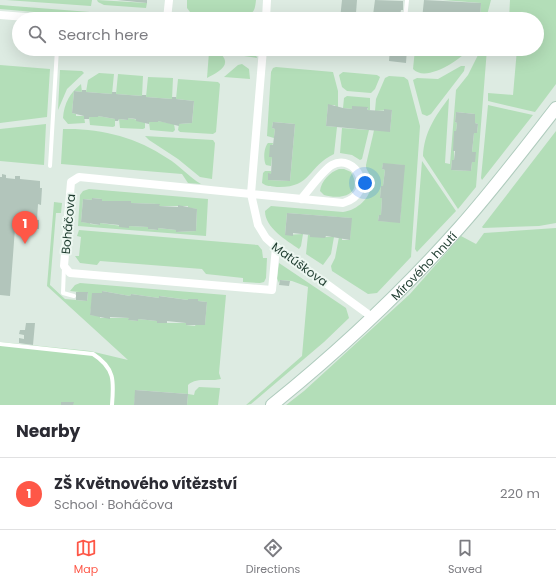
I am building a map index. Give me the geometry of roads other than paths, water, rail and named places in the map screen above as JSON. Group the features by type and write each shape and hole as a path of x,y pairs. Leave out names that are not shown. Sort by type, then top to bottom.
{"main road":[{"name":"Mírového hnutí","path":"272,405 372,317 415,275 459,228 492,189 556,108"}],"street":[{"path":"168,12 169,0"},
{"path":"266,12 267,0"},
{"path":"0,15 12,16"},
{"name":"Matúškova","path":"262,56 251,194 258,225 266,238 276,247 372,317"},
{"path":"251,194 343,204 351,201 361,189 362,182 360,175 350,166 336,163 326,169 301,199"},
{"name":"Boháčova","path":"251,194 79,177 71,182 64,266 70,273 272,290 276,247"}],"lane":[{"path":"406,12 407,0"},
{"path":"50,166 57,56"},
{"path":"64,266 63,293 74,296"},
{"path":"0,344 93,354 105,362 109,368 114,384 112,405"}],"place":[{"name":"ZŠ Květnového vítězství","path":"25,244"}]}
